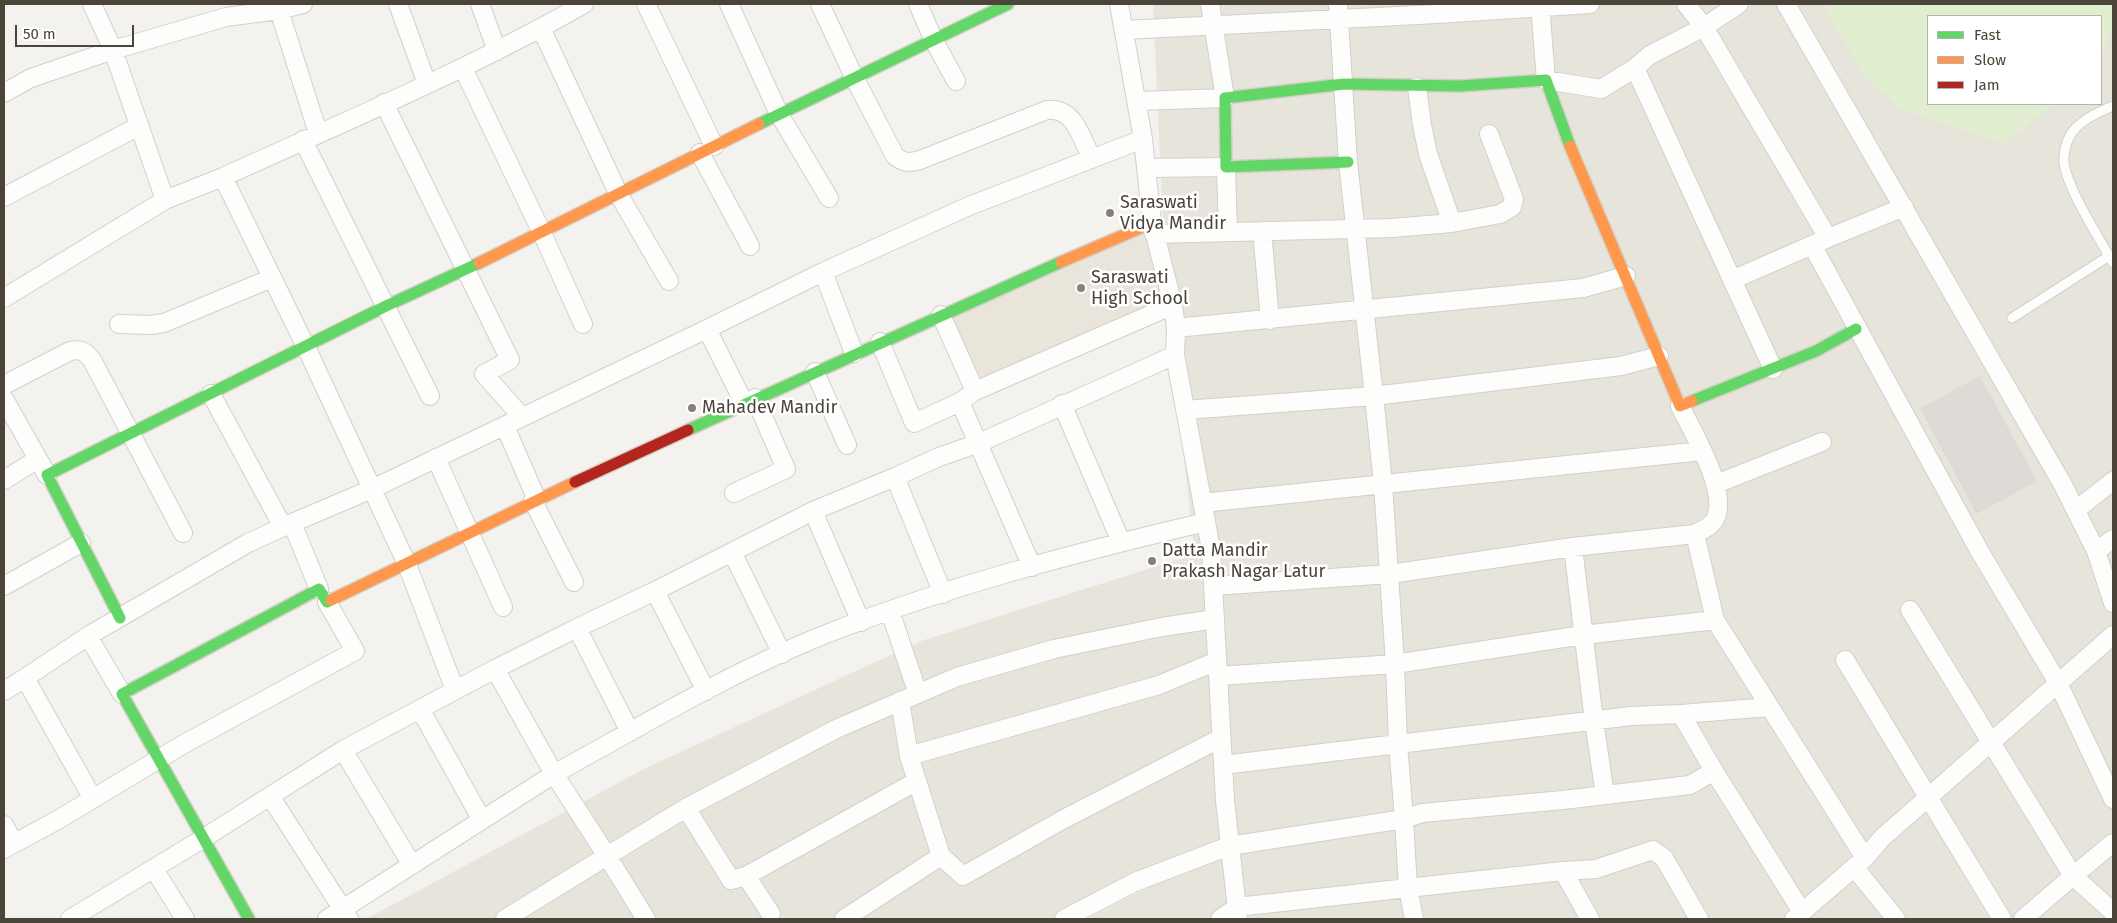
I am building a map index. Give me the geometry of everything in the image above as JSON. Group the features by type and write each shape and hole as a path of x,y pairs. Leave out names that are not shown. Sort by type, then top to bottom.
{"street":[{"path":"92,4 113,50 165,200"},
{"path":"4,93 32,78 113,50 226,17 279,10 303,4"},
{"path":"398,4 427,84"},
{"path":"480,4 497,51"},
{"path":"4,298 165,200 223,177 463,68 541,28 561,10 584,4"},
{"path":"646,4 707,150 750,246"},
{"path":"729,4 779,114 829,198"},
{"path":"820,4 855,79 895,156 903,162 910,163 920,160 1047,110 1057,109 1071,117 1092,159"},
{"path":"918,4 934,41 956,81"},
{"path":"47,476 386,306 542,232 779,114 1008,4"},
{"path":"1119,4 1143,139 1153,229 1173,306 1176,328 1175,355 1211,549 1221,738 1229,846 1237,913"},
{"path":"1210,4 1225,98 1228,232"},
{"path":"1124,30 1214,25 1339,11 1590,4"},
{"path":"1686,4 1704,27 1820,242 1856,329 1980,552 2058,683 2113,799"},
{"path":"1137,101 1225,98 1344,84 1417,87 1546,80 1601,89 1635,68 1650,55 1704,27 1739,4"},
{"path":"1786,4 2063,485 2096,551 2113,603"},
{"path":"1213,586 1390,574 1573,547 1695,534 1709,526 1715,519 1718,507 1716,484 1680,406 1571,148 1546,80 1540,6"},
{"path":"279,10 311,137 386,306 430,396"},
{"path":"1339,11 1348,162 1383,484 1408,888 1414,919"},
{"path":"541,28 619,194 669,281"},
{"path":"463,68 542,232 583,324"},
{"path":"1635,68 1772,369"},
{"path":"1417,87 1428,154 1452,223"},
{"path":"384,103 510,360 484,374 522,417"},
{"path":"4,197 139,126"},
{"path":"122,694 323,596 406,562 749,400 1044,268 1153,229 1228,232 1392,228 1452,223 1500,214 1512,207 1514,200 1489,134"},
{"path":"4,691 88,636 248,543 372,489 823,272 969,206 1143,139"},
{"path":"1147,168 1348,162"},
{"path":"223,177 306,347 406,562 455,690"},
{"path":"1732,280 1904,207"},
{"path":"1262,231 1270,320"},
{"path":"823,272 854,353"},
{"path":"1176,328 1583,288 1626,276"},
{"path":"119,324 150,325 164,323 272,278"},
{"path":"880,342 914,423 960,402 975,391 1173,306"},
{"path":"941,315 975,391"},
{"path":"707,329 749,400 786,469 734,493"},
{"path":"1680,406 1816,352 1856,329"},
{"path":"4,385 70,351 78,350 85,352 92,360 183,533"},
{"path":"79,917 342,750 495,669 813,511 939,457 978,443 1175,355"},
{"path":"1185,410 1374,396 1621,366 1659,356"},
{"path":"815,372 847,445"},
{"path":"4,825 9,846 355,650 323,596 288,525 211,394"},
{"path":"4,399 38,459 120,618"},
{"path":"960,402 1032,567"},
{"path":"1062,404 1121,542"},
{"path":"505,426 535,501 574,582"},
{"path":"1716,484 1822,442"},
{"path":"1202,503 1702,451"},
{"path":"436,458 503,607"},
{"path":"4,480 38,459"},
{"path":"895,477 943,594"},
{"path":"2076,510 2113,481"},
{"path":"813,511 861,622"},
{"path":"327,919 346,914 412,865 554,774 706,691 782,654 825,635 943,594 1121,542 1206,522"},
{"path":"1695,534 1715,620 1770,707 1859,863 1896,919"},
{"path":"2096,551 2113,539"},
{"path":"4,586 81,543"},
{"path":"1573,547 1605,795"},
{"path":"732,552 782,654"},
{"path":"655,591 706,691"},
{"path":"1910,610 2073,876 2113,912"},
{"path":"890,611 918,694"},
{"path":"505,919 686,808 836,729 957,677 1054,649 1162,626 1215,619"},
{"path":"909,756 1218,668 1395,664 1583,634 1715,620"},
{"path":"577,628 630,732"},
{"path":"1681,714 1798,916 1859,863 1882,838 2113,635"},
{"path":"88,636 250,919"},
{"path":"1845,660 2002,919"},
{"path":"495,669 554,774 646,919"},
{"path":"25,678 93,799"},
{"path":"900,702 909,756 941,856 963,876 1062,820 1221,738"},
{"path":"1223,765 1631,716 1770,707"},
{"path":"420,709 482,820"},
{"path":"342,750 412,865"},
{"path":"1064,919 1135,882 1229,846 1404,819 1422,813 1690,785 1714,771"},
{"path":"686,808 731,880 746,876 917,781"},
{"path":"270,796 346,914"},
{"path":"2023,919 2113,843"},
{"path":"1220,919 1237,913 1408,888 1596,869 1653,850 1664,858 1699,919"},
{"path":"844,919 941,856"},
{"path":"154,868 185,919"},
{"path":"1564,871 1590,919"},
{"path":"746,876 771,914"}],"lane":[{"path":"2012,318 2111,259 2069,183 2064,161 2066,147 2074,131 2089,117 2113,106"}],"shaded area":[{"path":"1153,4 2113,4 2113,919 1087,919 1220,850 1073,919 366,919 646,768 921,641 1195,554 1167,309"},
{"name":"Saraswati High School","path":"1152,223 1167,309 975,391 941,315"}],"green space":[{"path":"1826,4 2113,4 2113,30 2102,52 2102,15 1927,15 1927,105 2052,105 2004,144 1901,109 1867,80 1831,19"}],"building":[{"path":"1980,377 2036,481 1977,513 1921,409"}],"traffic: fast":[{"path":"759,124 1008,4"},
{"path":"1348,162 1226,167 1225,98 1344,84 1460,86 1546,80 1570,146"},
{"path":"688,430 1061,262"},
{"path":"120,618 47,475 386,306 479,263"},
{"path":"1692,401 1816,351 1856,329"},
{"path":"249,919 122,694 319,589 327,602 331,600"}],"traffic: slow":[{"path":"479,263 759,124"},
{"path":"1570,146 1680,406 1692,401"},
{"path":"1061,262 1152,223"},
{"path":"331,600 575,482"}],"traffic: jam":[{"path":"575,482 688,430"}],"place":[{"name":"Saraswati Vidya Mandir","path":"1110,213"},
{"name":"Saraswati High School","path":"1081,288"},
{"name":"Mahadev Mandir","path":"692,408"},
{"name":"Datta Mandir Prakash Nagar Latur","path":"1152,561"}]}
